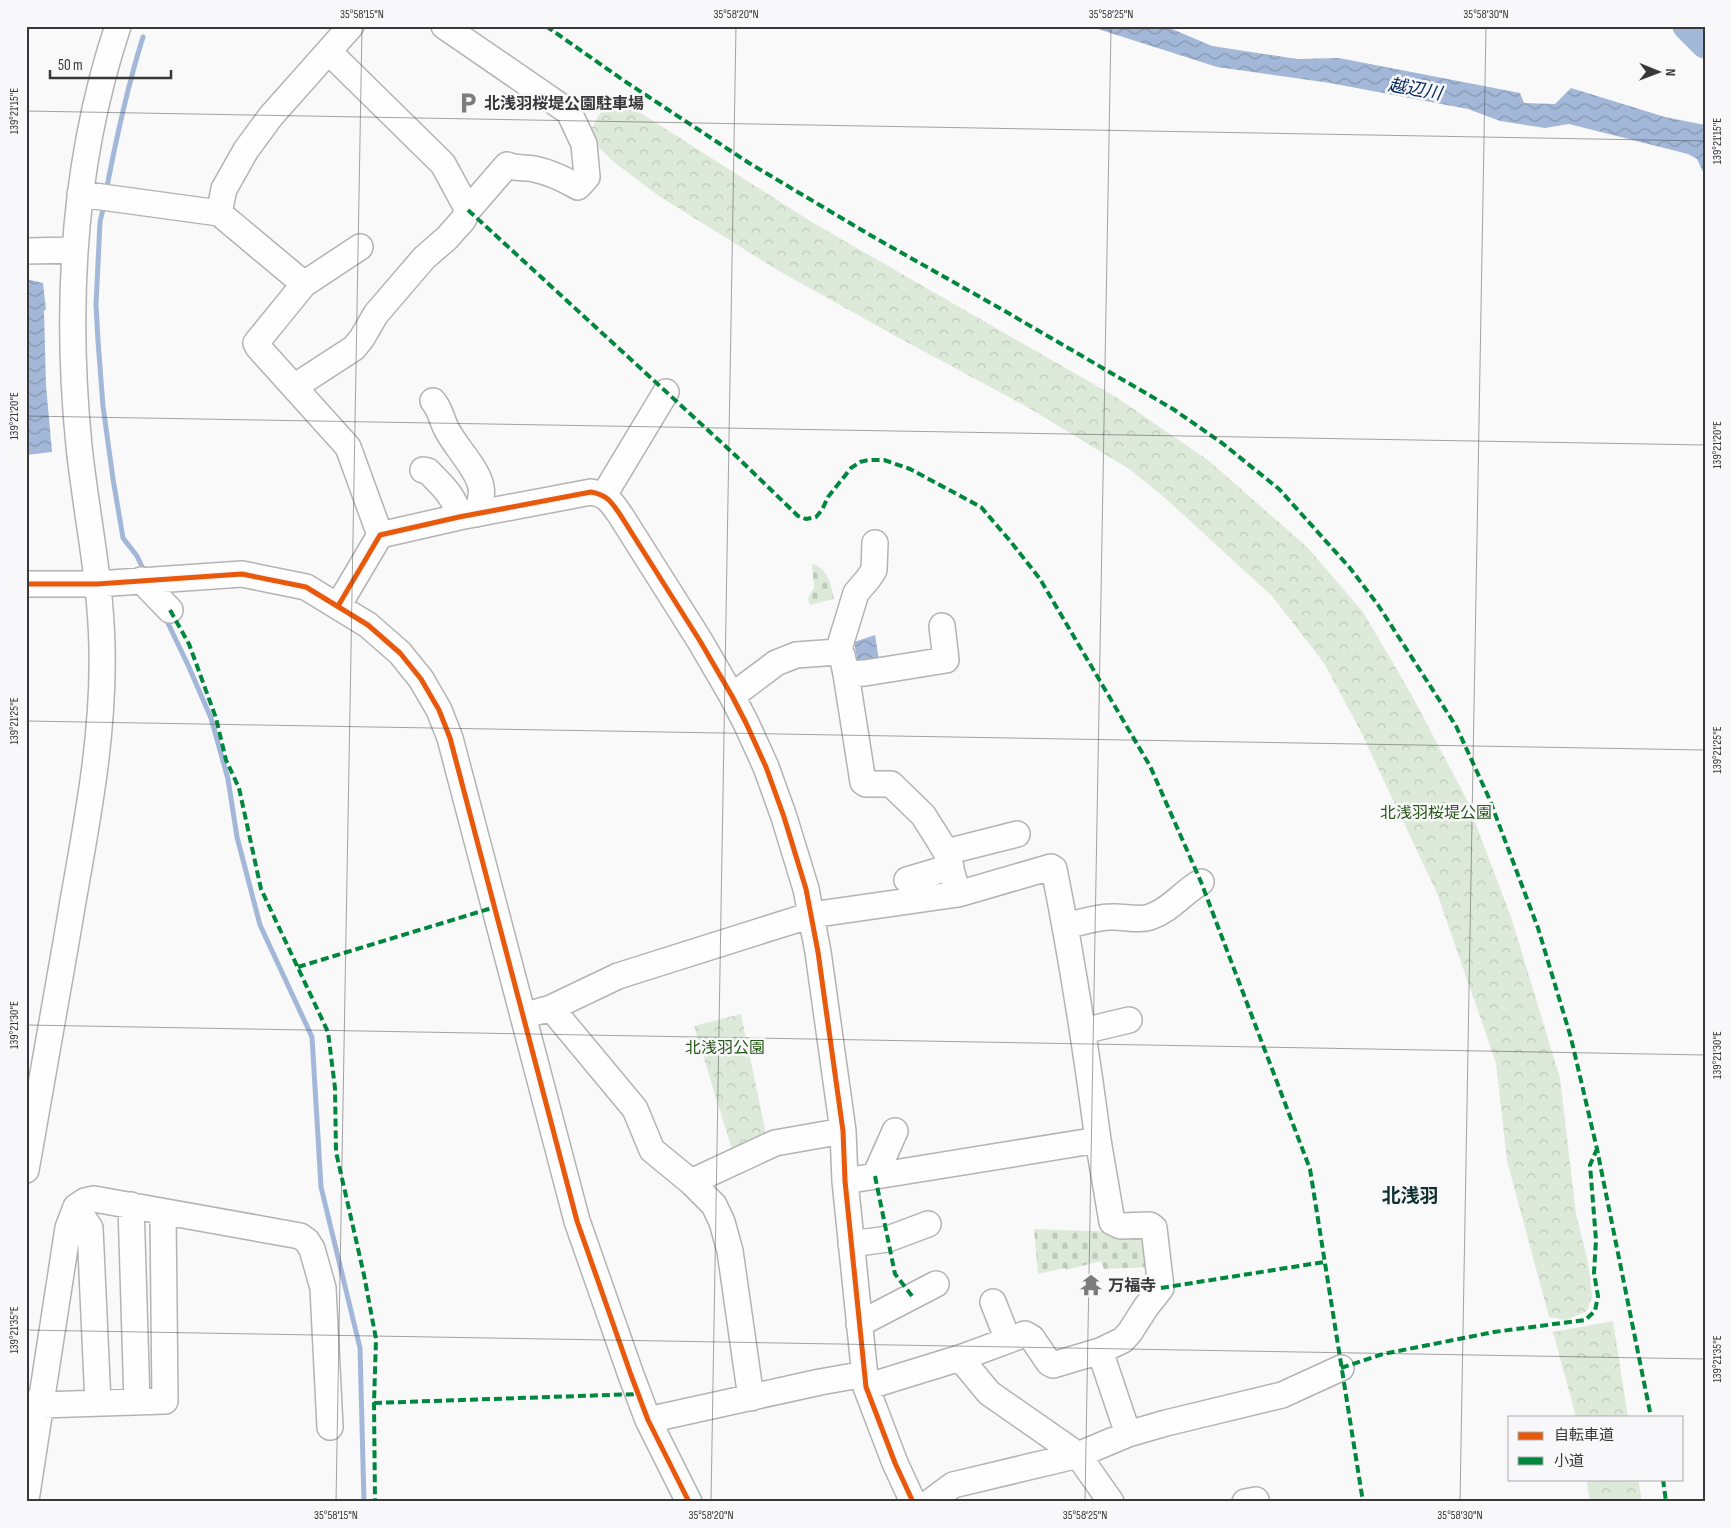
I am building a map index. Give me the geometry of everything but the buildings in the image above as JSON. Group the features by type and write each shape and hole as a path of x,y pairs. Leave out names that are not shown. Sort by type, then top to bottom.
{"street":[{"path":"26,1170 84,842 101,721 102,646 97,584 80,446 74,371 72,310 80,194 95,113 109,53 118,26"},
{"path":"219,213 224,189 246,150 271,116 351,26"},
{"path":"294,387 354,348 376,314 424,258 447,238 463,220 468,210 507,165 515,169 533,169 560,177 578,187 588,177 584,144 570,112 444,26"},
{"path":"329,52 442,164 468,210"},
{"path":"80,194 219,213 304,284"},
{"path":"360,247 304,284 256,343 348,447 380,535"},
{"path":"26,251 76,250"},
{"path":"604,495 666,392"},
{"path":"433,401 438,406 454,442 477,476 481,486 482,497 467,515"},
{"path":"423,470 428,470 451,496 456,506 467,515"},
{"path":"338,606 380,535 467,515 591,492 604,495 622,516 732,696 766,767 806,890 818,952 843,1131 845,1181 866,1380 895,1464 913,1502"},
{"path":"875,543 874,570 856,593 842,663 863,782 866,784 891,784 922,815 948,860 958,894"},
{"path":"26,584 97,584 242,574 306,587 368,625 400,652 421,679 439,710 452,747 576,1222 630,1376 648,1420 689,1502"},
{"path":"141,580 170,610"},
{"path":"732,696 776,664 796,655 842,663 946,660 942,626"},
{"path":"906,880 948,860 1017,834"},
{"path":"523,1016 551,1008 618,976 811,915 958,894 1051,867 1054,869 1066,926 1112,1222 1121,1226 1150,1225 1154,1228 1161,1288 1130,1332 1123,1340 1100,1351 1054,1365 1049,1363 1032,1338 1025,1334 960,1358 866,1380 751,1398 648,1420"},
{"path":"1066,926 1110,917 1148,918 1164,911 1179,900 1189,889 1201,882"},
{"path":"551,1008 635,1109 652,1150 691,1182 714,1205 722,1222 730,1251 751,1398"},
{"path":"1083,1031 1129,1020"},
{"path":"691,1182 775,1143 843,1131"},
{"path":"875,1176 895,1131"},
{"path":"845,1181 1098,1140"},
{"path":"26,1500 34,1404 68,1228 76,1207 85,1201 94,1199 131,1205 300,1236 307,1241 312,1249 323,1288 330,1428"},
{"path":"131,1205 136,1402"},
{"path":"76,1207 90,1228 98,1403"},
{"path":"34,1404 165,1401 162,1212"},
{"path":"851,1244 888,1239 928,1224"},
{"path":"859,1324 936,1284"},
{"path":"992,1302 1008,1340"},
{"path":"1100,1351 1128,1434"},
{"path":"960,1358 989,1393 1078,1455 1112,1502"},
{"path":"930,1502 953,1485 1078,1455 1128,1434 1166,1422 1282,1395 1341,1368"}],"green space":[{"name":"北浅羽桜堤公園","path":"614,96 815,224 1116,397 1208,460 1308,548 1363,612 1411,694 1466,798 1511,917 1560,1078 1576,1214 1588,1262 1592,1296 1587,1311 1566,1320 1549,1317 1507,1161 1496,1063 1437,893 1359,728 1324,663 1272,596 1165,498 1129,469 1029,408 779,271 659,196 615,163 595,144 590,131 603,108"},
{"path":"812,564 825,573 834,599 810,605 808,598 814,588"},
{"name":"北浅羽公園","path":"741,1014 767,1139 733,1153 694,1026"},
{"path":"1034,1229 1148,1233 1151,1267 1104,1269 1101,1261 1066,1270 1065,1268 1038,1274"},
{"path":"1613,1321 1628,1416 1576,1416 1553,1332"},
{"path":"1586,1480 1638,1480 1642,1502 1590,1502"}],"water":[{"name":"越辺川","path":"1080,26 1165,26 1212,46 1297,59 1339,58 1520,93 1524,103 1555,104 1571,88 1665,117 1705,125 1705,176 1697,159 1688,154 1569,124 1545,128 1500,121 1468,109 1330,83 1217,67 1098,29 1082,28"},
{"path":"26,279 43,283 46,310 44,310 46,385 52,452 26,455"},
{"path":"875,635 879,660 858,664 854,642"}],"waterway":[{"path":"1687,26 1705,44"},
{"path":"106,192 122,114 143,37"},
{"path":"104,205 100,222 96,305 103,406 123,538 137,556 145,573"},
{"path":"165,617 211,718 228,779 237,837 260,925 312,1037 321,1187 360,1348 364,1502"}],"marked path":[{"path":"546,26 623,80 749,163 870,235 1173,409 1222,443 1279,489 1350,568 1378,605 1456,726 1489,798 1538,928 1571,1038 1597,1149 1651,1416"},
{"path":"468,210 735,455 798,516 806,519 816,517 822,510 828,497 851,468 860,462 884,460 910,469 981,507 1040,579 1150,766 1201,882 1310,1169 1363,1502"},
{"path":"170,610 189,644 216,718 226,760 239,788 261,889 328,1032 335,1088 336,1152 364,1275 376,1339 374,1403 375,1502"},
{"path":"298,967 495,907"},
{"path":"1341,1368 1383,1354 1494,1332 1585,1320 1595,1311 1598,1296 1594,1273 1596,1240 1590,1165 1597,1149"},
{"path":"875,1176 895,1274 912,1296"},
{"path":"1161,1288 1324,1262"},
{"path":"374,1403 638,1394"},
{"path":"1663,1480 1666,1502"}],"cycle path":[{"path":"338,606 380,535 459,517 591,492 606,497 621,516 700,641 746,723 766,767 784,817 806,889 818,952 843,1131 845,1181 866,1387 895,1463 913,1502"},
{"path":"26,584 97,584 242,574 306,587 368,625 400,653 421,679 439,710 450,738 577,1221 648,1420 689,1502"}],"place":[{"name":"北浅羽桜堤公園駐車場","path":"468,103"},
{"name":"万福寺","path":"1091,1285"}],"district":[{"name":"北浅羽","path":"1410,1195"}]}
